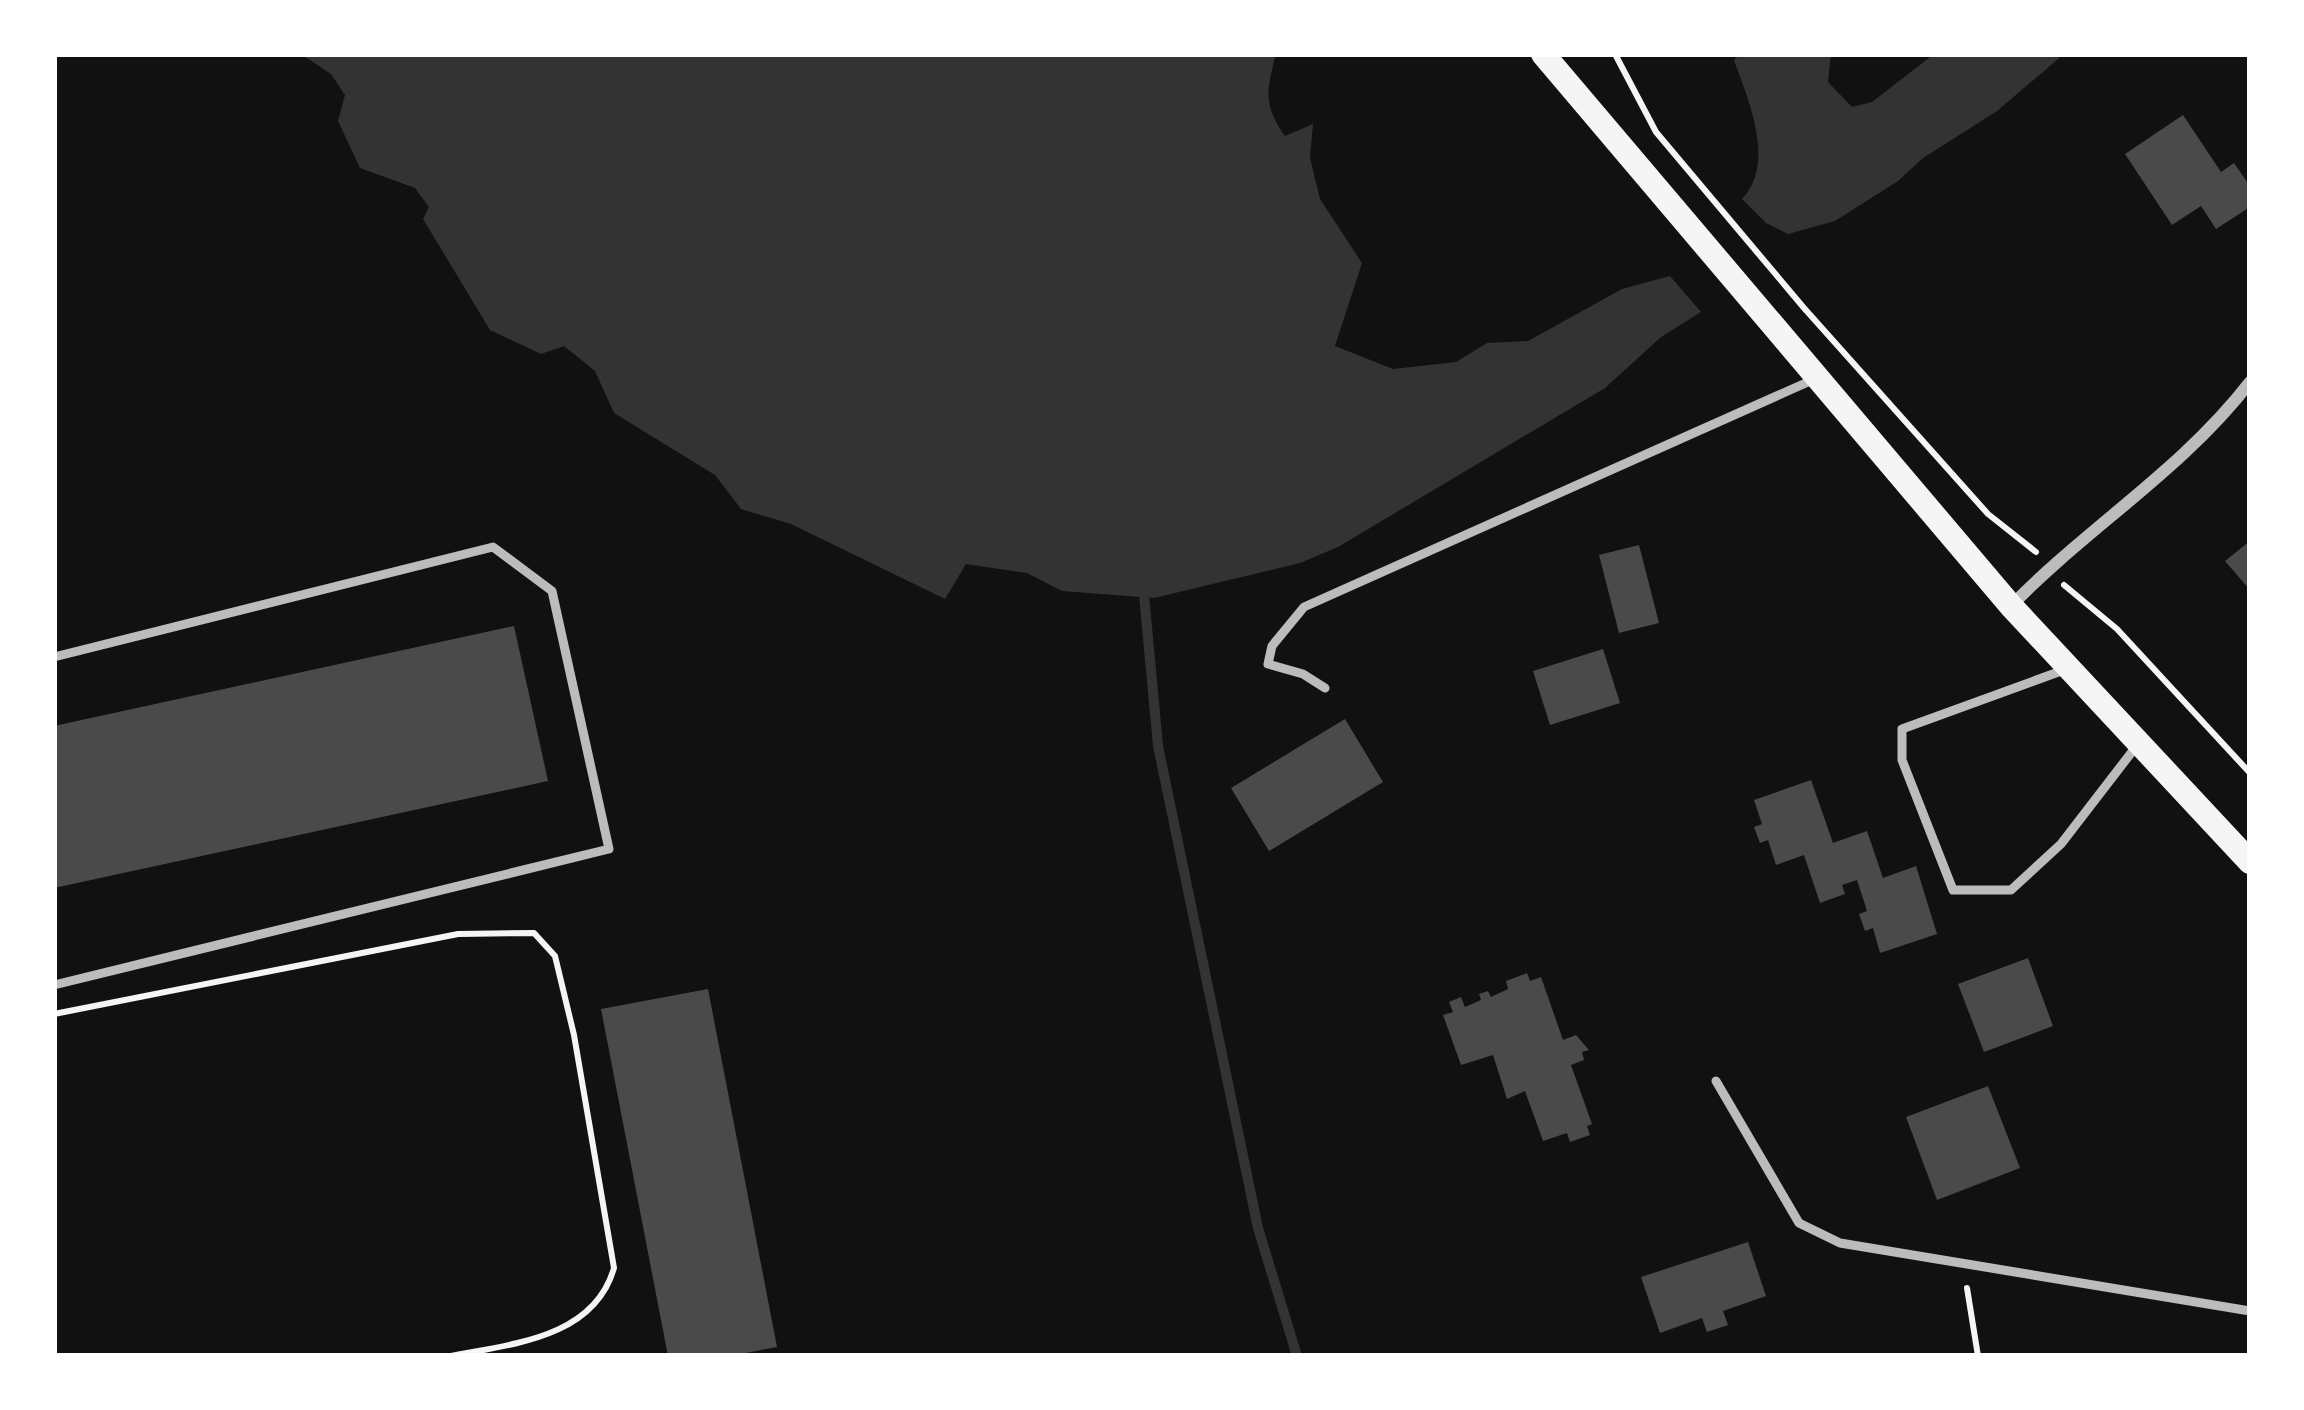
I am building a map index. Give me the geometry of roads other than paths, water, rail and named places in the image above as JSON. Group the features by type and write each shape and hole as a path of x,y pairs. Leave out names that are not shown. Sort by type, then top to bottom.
{"main road":[{"path":"1543,54 2011,606 2250,862"}],"street":[{"path":"2011,606 2049,567 2200,442 2250,382"}],"lane":[{"path":"1325,688 1268,664 1273,646 1304,607 1817,379"},
{"path":"54,657 493,548 552,591 609,849 54,985"},
{"path":"2069,668 1902,729 1902,760 1952,890 2011,890 2061,844 2139,743"},
{"path":"1716,1081 1798,1222 1840,1243 2250,1311"}],"waterway":[{"path":"1143,584 1158,746 1258,1228 1297,1356"}]}
